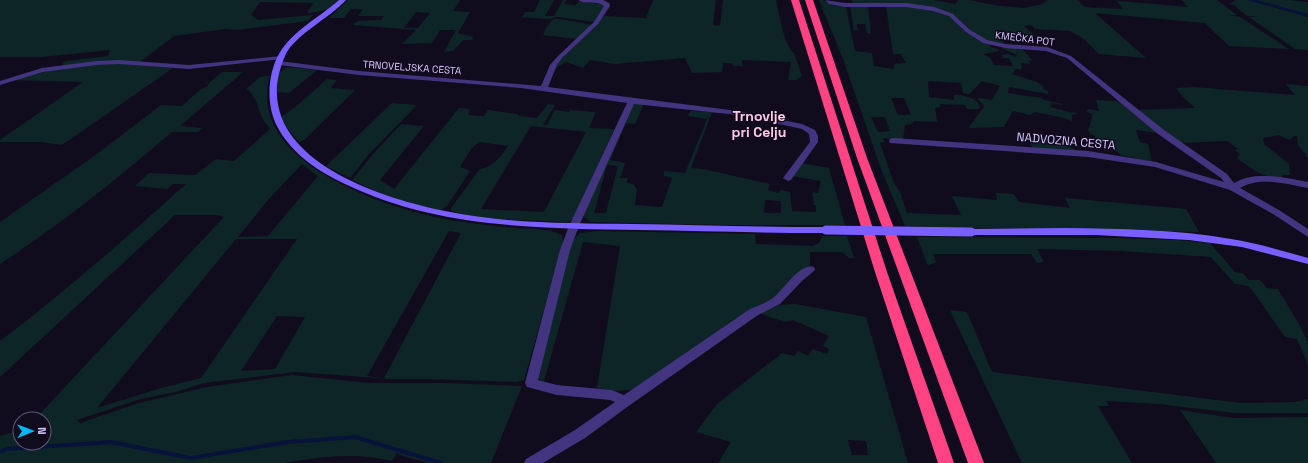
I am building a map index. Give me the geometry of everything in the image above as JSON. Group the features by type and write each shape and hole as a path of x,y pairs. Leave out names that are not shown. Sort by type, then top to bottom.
{"highway":[{"path":"795,0 881,272 946,463"},
{"path":"808,0 865,165 976,463"}],"street":[{"path":"343,0 291,43 280,60 272,90 274,110 285,135 298,151 312,162 354,186 382,198 446,214 480,220 537,225 740,230 1118,232 1172,234 1222,240 1255,246 1307,261"},
{"path":"544,88 554,65 560,57 596,23 607,6 607,4 603,2 581,0"},
{"name":"KMEČKA POT","path":"828,0 831,3 845,5 906,5 934,9 951,16 968,31 985,42 1005,46 1047,49 1069,56 1161,132 1224,176 1233,188"},
{"name":"TRNOVELJSKA CESTA","path":"0,82 42,70 96,63 119,62 189,67 280,60 358,73 440,78 544,88 632,101 738,113 802,126 812,130 815,136 814,142 788,178"},
{"path":"625,401 612,395 557,390 531,383 534,364 565,250 574,226 632,101"},
{"name":"NADVOZNA CESTA","path":"893,141 1035,150 1117,158 1156,165 1233,188"},
{"path":"1308,185 1279,180 1251,179 1240,182 1233,188 1276,212 1308,234"},
{"path":"531,463 584,432 610,414 625,401 751,314 774,303 782,297 802,274 810,270"}],"green space":[{"path":"0,0 339,0 331,7 324,10 307,13 313,3 260,2 251,15 258,20 313,15 308,21 237,30 225,29 174,36 140,62 66,66 63,65 63,63 66,61 108,56 110,50 42,57 0,57"},
{"path":"348,0 460,0 453,11 470,12 458,33 473,37 472,40 463,40 453,51 444,52 456,30 440,30 432,43 402,44 416,30 353,25 358,21 381,20 384,16 358,16 363,9 351,9 344,18 329,18","holes":["416,12 430,13 418,28 404,28"]},
{"path":"540,0 554,0 545,16 554,16 563,0 567,0 564,4 575,5 580,1 606,5 595,22 558,17 548,19 504,16 522,17 525,12 534,12"},
{"path":"653,0 716,0 713,25 720,26 723,0 776,0 787,44 794,53 802,76 796,80 788,80 791,62 742,60 742,66 733,66 732,63 723,63 722,72 692,73 685,58 615,64 590,60 583,68 566,62 556,68 556,65 598,23 603,16 646,18"},
{"path":"819,0 823,0 832,5 846,7 855,51 872,53 874,66 894,69 894,64 906,63 901,54 893,54 886,6 868,7 871,34 867,33 865,24 857,24 858,31 854,30 850,7 898,5 926,8 948,15 976,39 998,49 999,51 983,54 990,58 994,65 1013,66 1009,58 1003,58 1001,55 1008,54 1015,57 1017,55 1001,48 1021,48 1033,61 1029,60 1030,64 1021,63 1022,69 1016,69 1012,74 1037,82 1043,86 1043,89 1048,91 1048,94 1009,87 1008,93 1041,98 1063,104 1052,103 1050,107 1079,113 1072,115 1072,121 1035,112 1030,115 1013,111 1004,127 968,128 984,107 983,104 977,99 992,100 1000,86 982,81 969,94 963,93 961,83 928,81 929,97 954,100 954,95 965,96 976,101 980,107 978,109 967,109 965,105 940,104 940,107 935,108 937,122 914,121 911,124 905,125 903,140 883,138 884,142 880,143 894,183 900,192 907,213 961,215 952,196 997,200 996,193 1014,194 1019,202 1070,208 1065,198 1186,209 1199,232 905,226 881,169 843,59","holes":["891,98 904,98 911,115 898,115","871,117 885,117 890,131 878,132"]},
{"path":"852,0 933,0 955,4 958,1 957,0 969,0 994,5 1024,8 1042,4 1048,0 1077,0 1085,7 1123,9 1117,1 1109,0 1188,7 1182,0 1217,0 1237,15 1229,15 1240,17 1289,49 1229,46 1205,23 1095,13 1146,58 1099,54 1084,39 1070,31 1035,29 1031,25 1024,26 1035,36 1004,34 1002,30 996,30 1005,45 1001,45 978,37 959,20 934,8 853,4"},
{"path":"1236,0 1248,0 1308,17 1308,50 1295,49 1249,17 1260,17 1247,16 1234,5 1229,4"},
{"path":"1251,0 1288,0 1308,2 1308,16"},
{"path":"553,19 593,25 577,39 543,35"},
{"path":"117,63 173,68 62,145 42,142 0,142 0,140 83,82 11,80 64,68"},
{"path":"286,67 317,70 289,93 277,92 279,73"},
{"path":"222,72 243,72 180,126 203,128 198,132 172,132 88,201 0,264 0,222 97,154 161,105 182,106 200,90 208,86 207,85"},
{"path":"270,75 268,106 279,134 301,158 329,178 362,194 429,216 478,224 545,230 562,235 563,243 524,380 517,382 392,379 295,372 204,383 176,392 140,399 77,420 80,423 139,403 207,387 292,375 369,383 444,383 522,386 491,463 428,463 404,457 397,453 392,461 378,458 338,456 284,463 0,463 0,436 12,432 12,451 52,451 52,411 42,411 224,217 218,215 175,215 0,377 0,341 48,304 186,184 173,184 167,189 135,186 149,173 195,175 216,159 234,161 270,129 262,118 256,101 249,90 245,90 260,77","holes":["302,164 318,176 268,236 238,237 267,201","449,231 461,233 384,378 367,376","236,239 297,239 201,378 161,388 97,408","277,316 305,317 275,369 241,371"]},
{"path":"327,79 337,80 331,88 355,90 304,140 299,142 288,129 281,117 298,105"},
{"path":"1286,84 1308,86 1308,158 1298,145 1297,136 1294,136 1290,140 1279,135 1263,138 1264,144 1289,164 1290,175 1283,175 1279,179 1261,174 1242,162 1237,158 1240,154 1235,150 1238,149 1227,141 1179,143 1135,110 1195,108 1180,94 1176,88 1194,87 1295,95"},
{"path":"1096,100 1116,101 1121,103 1158,133 1136,130 1140,142 1148,144 1152,162 1120,155 1118,152 1113,151 1112,142 1096,139 1095,136 1090,134 1088,130 1092,114 1087,112 1088,109 1099,111"},
{"path":"392,103 417,105 369,154 350,178 326,166"},
{"path":"636,103 644,104 635,124 626,123 610,160 625,163 620,178 628,178 627,183 633,184 637,189 635,205 662,207 672,178 664,176 664,171 685,173 707,119 687,116 691,111 712,112 691,168 704,169 770,184 768,190 778,193 781,190 790,192 792,211 816,212 816,205 814,205 812,192 818,193 821,181 792,176 801,163 829,168 845,225 719,225 591,222 583,215 630,107","holes":["607,165 618,166 606,213 594,213","765,200 781,201 781,213 764,213"]},
{"path":"548,104 555,105 543,125 547,125 555,110 569,112 570,110 596,112 589,128 614,129 573,219 569,222 497,219 451,211 451,208 479,170 488,167 496,161 508,146 479,142 471,149 460,167 470,171 447,206 441,210 407,203 352,180 373,154 401,124 424,126 380,180 394,189 459,108 470,109 468,115 484,116 488,110 537,118","holes":["531,126 586,132 544,212 481,209"]},
{"path":"1049,140 1059,141 1078,151 1033,148 1029,142"},
{"path":"599,231 755,234 756,244 813,246 819,243 822,236 847,236 854,258 849,258 842,252 810,252 810,267 799,272 782,293 634,389 618,391 597,388 620,246 583,242 544,381 539,379 537,371 571,242 580,233"},
{"path":"917,237 1113,238 1210,243 1235,272 1242,273 1249,280 1260,280 1267,288 1278,289 1308,342 1308,370 1307,362 1297,339 1285,337 1249,286 1235,284 1211,257 1121,251 1037,249 1044,262 1037,263 1031,254 933,254 936,262 928,266"},
{"path":"795,304 866,317 908,463 718,463 731,442 696,432 717,404 782,353 794,356 798,351 808,356 813,349 827,354 829,349 823,346 829,336 793,320 784,322 759,313 780,305","holes":["848,440 866,441 868,455 852,455"]},
{"path":"950,310 967,312 992,372 1241,403 1296,402 1308,399 1308,413 1234,413 1159,404 1106,401 1109,406 1098,406 1132,463 1022,463"},
{"path":"1180,410 1233,418 1308,417 1308,463 1216,463"}],"waterway":[{"path":"1252,0 1308,15"},
{"path":"0,452 7,449 111,442 191,458 288,442 355,437 441,463"}],"district":[{"name":"Trnovlje pri Celju","path":"759,124"}]}
